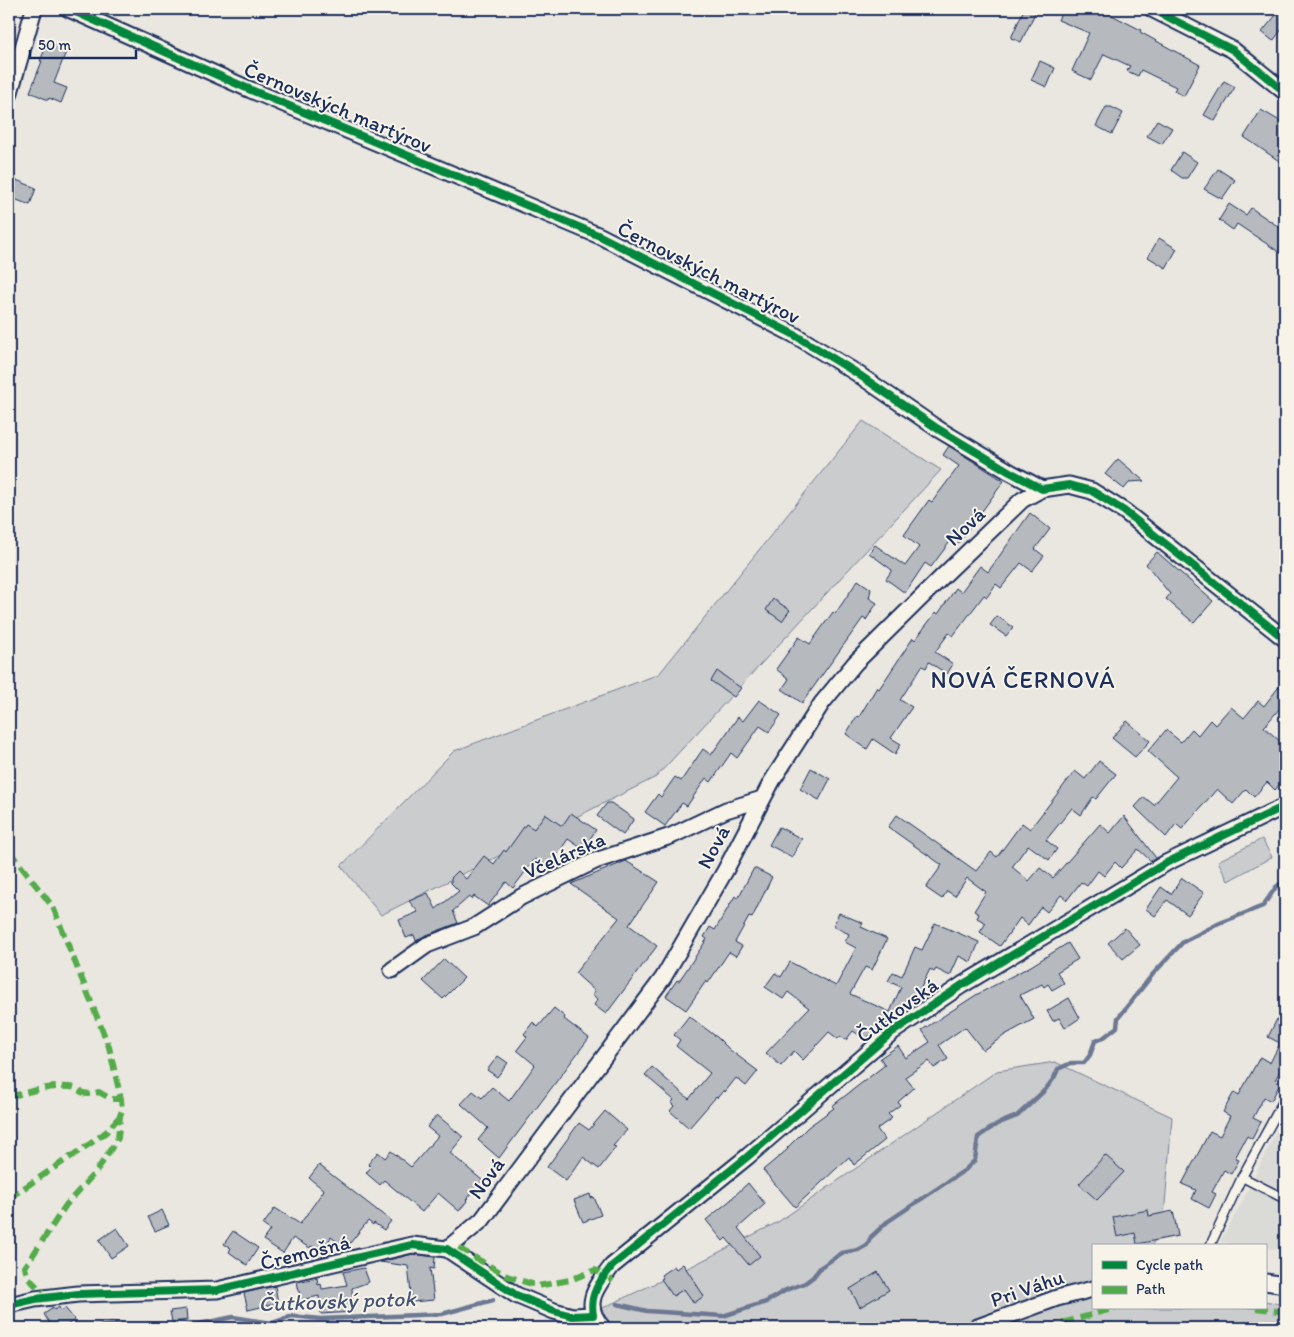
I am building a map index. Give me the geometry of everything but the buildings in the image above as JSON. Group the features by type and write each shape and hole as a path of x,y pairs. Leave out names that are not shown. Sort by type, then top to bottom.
{"street":[{"path":"9,96 34,9"},
{"path":"1152,9 1233,50 1285,92"},
{"name":"Černovských martýrov","path":"80,11 251,90 600,236 793,334 855,372 938,429 1042,489"},
{"path":"1042,489 1069,485 1092,491 1124,511 1285,639"},
{"name":"Nová","path":"447,1249 482,1220 662,978 725,871 772,781 822,703 855,663 942,577 1022,500 1042,489"},
{"name":"Včelárska","path":"392,970 427,945 474,927 521,897 595,861 671,836 726,810 762,799"},
{"name":"Čutkovská","path":"593,1315 592,1298 602,1279 612,1266 747,1157 891,1033 962,985 1166,863 1285,806"},
{"name":"Čremošná","path":"9,1305 42,1298 78,1294 217,1290 412,1245 447,1249 516,1295 563,1314 572,1316 593,1315"},
{"path":"1266,1282 1285,1284"},
{"name":"Pri Váhu","path":"975,1328 1057,1298 1092,1289"},
{"path":"593,1315 603,1328"}],"lane":[{"path":"1211,1244 1242,1178 1285,1098"},
{"path":"1242,1178 1285,1199"}],"shaded area":[{"path":"863,421 941,470 656,777 381,915 341,866 454,751 659,674"},
{"path":"1262,839 1272,857 1228,881 1218,861"},
{"path":"1055,1062 1172,1117 1163,1229 1152,1244 1092,1244 1092,1310 1266,1310 1266,1301 1285,1305 1285,1328 560,1328 694,1265 778,1222 997,1071"},
{"path":"1285,1113 1285,1250 1266,1248 1266,1244 1220,1242 1241,1204"}],"waterway":[{"name":"Čutkovský potok","path":"617,1304 647,1311 723,1316 766,1302 786,1290 805,1283 821,1267 842,1253 858,1250 867,1245 871,1237 887,1222 965,1170 975,1160 978,1137 997,1124 1017,1116 1045,1090 1058,1069 1071,1063 1084,1063 1090,1055 1095,1041 1103,1038 1117,1027 1118,1018 1153,974 1183,942 1220,923 1263,906 1276,887 1285,880"},
{"name":"Čutkovský potok","path":"180,1328 233,1317 272,1323 292,1316 320,1319 442,1314 493,1300"},
{"name":"Čutkovský potok","path":"85,1328 115,1324 150,1328"}],"marked path":[{"path":"9,851 53,907 109,1047 122,1110 118,1138 98,1169 66,1205 25,1267 29,1278 43,1292"},
{"path":"9,1097 39,1089 62,1087 74,1088 87,1094 99,1092 111,1099 121,1099"},
{"path":"9,1198 94,1141 106,1132 120,1116"},
{"path":"458,1248 507,1276 538,1286 570,1280 595,1270 613,1281"},
{"path":"1266,1309 1285,1312"},
{"path":"1045,1328 1108,1310"}],"cycle path":[{"path":"69,9 251,90 600,236 793,334 855,372 938,429 1042,489 1069,485 1092,491 1124,511 1285,639"},
{"path":"1152,9 1233,50 1285,92"},
{"path":"9,1305 35,1299 78,1294 217,1290 412,1245 447,1249 516,1295 554,1311 572,1316 593,1315 592,1307 596,1288 612,1266 747,1157 891,1033 962,985 1166,863 1285,806"}],"district":[{"name":"NOVÁ ČERNOVÁ","path":"1023,679"}]}
